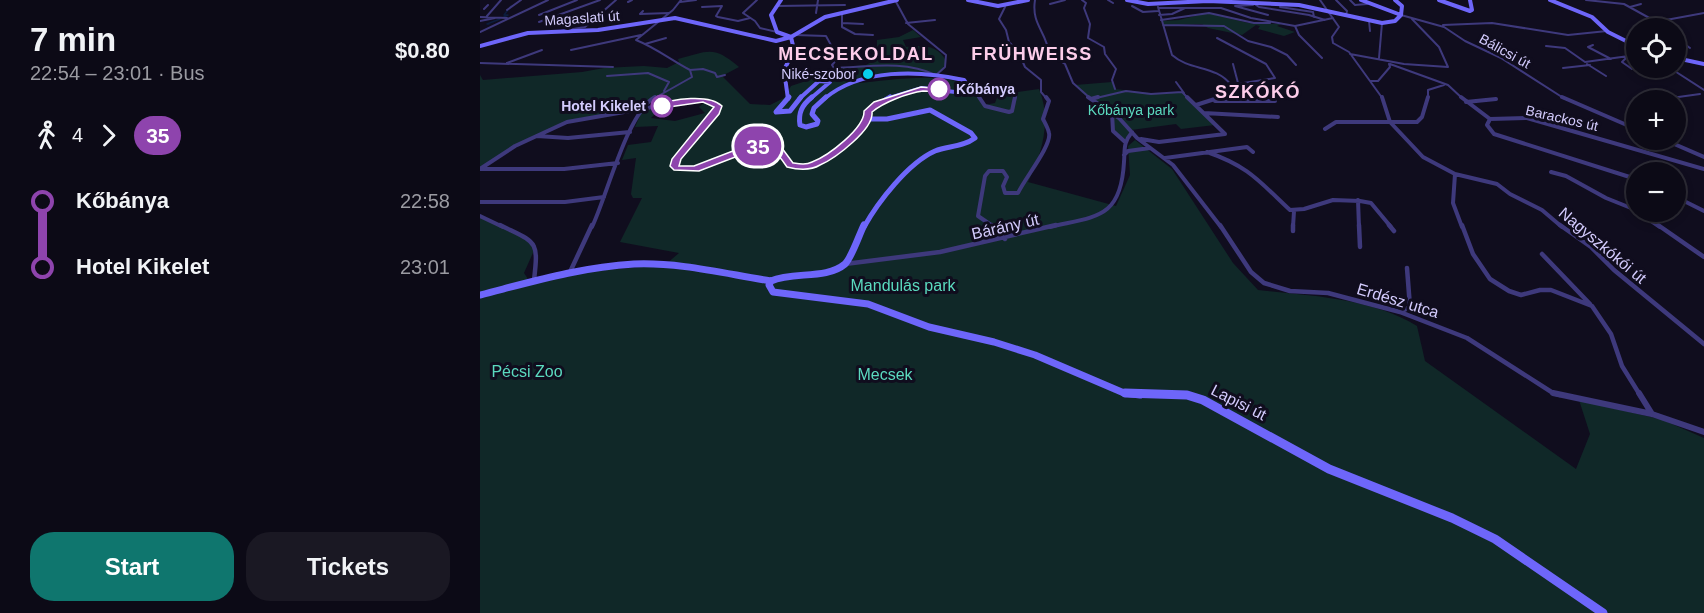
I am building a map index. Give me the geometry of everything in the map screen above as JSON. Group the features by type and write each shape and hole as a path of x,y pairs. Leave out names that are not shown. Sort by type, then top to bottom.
{"street":[{"path":"480,19 487,16 501,0"},
{"path":"507,10 515,2 521,0"},
{"path":"480,32 548,0"},
{"path":"539,15 576,0"},
{"path":"538,22 600,0"},
{"path":"561,31 585,27 616,0"},
{"path":"628,3 632,0"},
{"path":"696,0 680,1 636,40 658,49 666,58 690,70 708,70 715,73 717,77 725,75"},
{"path":"757,0 743,12 763,30 793,36 820,36 831,40 838,58 832,65 834,68 871,65 910,67 964,80 985,106 1009,112 1012,111 1011,107 1015,98 1011,87"},
{"path":"777,32 771,15 781,0"},
{"path":"816,13 818,0"},
{"path":"837,30 842,25 846,0"},
{"path":"896,0 906,23 920,33 928,44 945,55 947,65 944,71 936,75 849,82 814,108 812,114 817,119 817,124 802,126 798,120 809,98 830,82 825,80 816,82 790,111 776,112 789,98 783,72 784,64 794,50 793,36 818,20 896,0"},
{"path":"968,0 986,6 1005,7 1028,0"},
{"path":"1005,239 1002,232 978,216 985,176 989,171 1003,171 1007,177 1003,186 1005,193 1018,192 1026,176 1047,148 1050,134 1043,118 1049,101 1041,92 1041,80 1025,67 1018,51 1009,42 999,19 1007,0"},
{"path":"1035,0 1033,18 1039,32 1048,40 1049,54 1065,64 1073,83 1112,113 1132,132 1125,139"},
{"path":"1050,4 1065,0"},
{"path":"1082,0 1086,3 1084,8 1090,24 1088,38 1104,47 1105,54 1116,69 1112,80 1115,88"},
{"path":"1108,0 1113,3"},
{"path":"1127,0 1175,13 1188,7"},
{"path":"1161,20 1179,20 1196,14 1210,13 1253,23 1295,26 1333,18 1320,0"},
{"path":"1336,0 1347,11 1346,15"},
{"path":"1350,0 1360,9"},
{"name":"Bálicsi út","path":"1361,0 1412,19 1437,24 1501,58 1568,101 1626,125"},
{"path":"1268,15 1235,6 1268,3 1327,9 1382,23 1395,21 1401,15 1402,6 1395,0"},
{"path":"1439,0 1470,11 1472,10 1470,0"},
{"path":"1550,0 1596,19 1607,31 1626,40"},
{"path":"1586,0 1613,1 1630,7 1647,18"},
{"path":"1132,6 1143,12 1208,1 1253,4 1267,9 1314,16 1325,20"},
{"path":"1267,9 1270,7 1268,3"},
{"path":"1355,5 1366,3"},
{"path":"1630,7 1641,4"},
{"path":"488,5 483,9 493,9"},
{"path":"777,6 845,5"},
{"path":"714,6 713,10 718,12"},
{"path":"702,7 722,6 716,16 728,20 738,21 750,18"},
{"path":"1280,7 1313,12 1314,16"},
{"path":"1158,9 1221,8 1273,23"},
{"path":"1158,9 1170,43 1170,51 1174,57 1218,72 1231,85"},
{"path":"644,11 640,14 669,13"},
{"path":"1147,17 1141,14 1149,11"},
{"path":"1675,18 1690,14 1704,14"},
{"path":"487,16 500,18"},
{"path":"480,19 508,18"},
{"name":"Nagyszkókói út","path":"1333,18 1339,30 1331,39 1336,46 1350,54 1385,102 1390,122 1423,157 1455,174 1497,184 1510,194 1542,210 1570,234 1591,247 1614,270 1704,344"},
{"name":"Magaslati út","path":"480,46 524,33 598,30 662,19 685,19 768,41 793,36"},
{"path":"1350,54 1378,57 1404,64 1448,67 1446,57 1412,19"},
{"path":"906,23 935,20"},
{"path":"1369,21 1370,31"},
{"path":"1378,57 1382,23"},
{"path":"1437,24 1492,23 1568,34 1607,31"},
{"path":"842,25 863,24"},
{"path":"842,25 852,33 873,35"},
{"path":"1163,25 1224,26 1250,42 1282,52 1296,65"},
{"path":"1295,26 1300,38 1315,49 1322,58"},
{"path":"571,50 643,34"},
{"path":"645,44 666,38"},
{"path":"1215,101 1223,96 1231,85 1275,78 1266,64 1217,38"},
{"path":"1593,45 1588,47 1611,59"},
{"path":"1686,45 1690,48"},
{"path":"1546,46 1565,48 1606,76"},
{"path":"504,64 542,50"},
{"path":"1598,52 1606,51"},
{"path":"1378,57 1449,87 1490,119 1487,125 1494,134 1626,176"},
{"path":"1585,62 1626,57"},
{"path":"1686,60 1704,64"},
{"path":"480,63 613,67"},
{"path":"1233,64 1238,83"},
{"path":"1370,81 1378,81 1390,64"},
{"path":"1563,68 1590,65"},
{"path":"570,272 640,110 645,102 691,79 690,70"},
{"path":"607,76 650,73 669,82 669,86 663,93"},
{"path":"1684,78 1704,90"},
{"path":"1112,113 1113,131 1125,139 1138,138 1159,142 1225,134 1176,82"},
{"path":"1326,129 1328,125 1336,123 1408,124 1417,122 1422,117 1422,111 1428,102 1428,90 1438,85 1449,87"},
{"path":"869,119 868,111 874,106 915,90 932,88 957,93 969,88"},
{"path":"1109,96 1115,88"},
{"path":"1115,88 1151,94 1173,91 1184,93"},
{"path":"1686,97 1702,95 1698,88"},
{"path":"1091,99 1126,91"},
{"path":"1466,102 1496,99"},
{"path":"480,169 515,146 580,118 693,100 707,100 717,105 716,112 675,161 677,168 686,170 699,168 754,146 766,144 779,150 790,165 801,168 813,166 847,142 869,119 887,119 930,110 971,133 975,138 968,143 931,153 897,183 860,233 845,264 817,275 782,277 771,281 651,264 601,267 534,280 480,296"},
{"path":"1196,105 1215,101 1275,101"},
{"path":"1204,113 1278,117"},
{"name":"Barackos út","path":"1490,119 1539,120 1704,169"},
{"path":"537,136 568,138 630,132"},
{"name":"Erdész utca","path":"1132,132 1165,158 1190,185 1251,272 1263,283 1290,291 1328,294 1400,312 1467,338 1553,393 1652,414 1704,432"},
{"name":"Bárány út","path":"845,264 940,252 1102,216 1108,211 1119,193 1125,166 1125,139"},
{"path":"1165,158 1247,147 1253,152"},
{"path":"1124,155 1128,151 1151,148"},
{"path":"1686,149 1704,157"},
{"path":"1207,152 1233,161 1248,170 1260,179 1284,206 1294,211 1334,199 1358,200 1374,204 1394,231"},
{"path":"480,169 564,169 618,163"},
{"path":"1551,172 1570,176 1607,198 1626,203"},
{"path":"1455,174 1453,203 1473,254 1490,279 1514,293 1526,295 1540,290 1551,290 1592,306"},
{"path":"480,202 565,202 604,197"},
{"path":"1358,200 1360,247"},
{"path":"1686,202 1704,211"},
{"path":"1293,231 1294,211"},
{"path":"480,216 531,240 536,246 538,256 534,280"},
{"path":"1653,222 1704,257"},
{"path":"1542,254 1563,273 1592,306 1611,334 1622,366 1652,414"},
{"path":"1400,312 1410,307 1407,268"},
{"name":"Lapisi út","path":"771,281 769,285 773,292 868,304 940,330 994,342 1035,355 1124,393 1187,395 1203,400 1329,469 1452,518 1495,539 1603,613"}],"green space":[{"path":"1207,13 1248,23 1281,24 1277,26 1295,32 1284,36 1258,29 1260,26 1256,25 1242,35 1208,28 1202,24 1164,25 1162,21 1179,20"},
{"name":"Mecsek","path":"913,30 921,37 903,40 906,47 924,46 939,52 946,61 942,71 935,75 895,76 851,81 858,83 918,78 950,80 973,90 984,105 995,103 998,95 1039,89 1045,113 1044,137 1028,182 1116,206 1130,175 1128,146 1135,140 1172,169 1233,263 1258,290 1361,304 1380,309 1417,326 1425,361 1576,469 1590,434 1579,400 1663,420 1704,438 1704,613 480,613 480,216 531,240 536,246 524,273 530,282 569,273 665,265 679,253 620,242 642,198 633,198 631,194 636,158 622,160 628,145 651,142 658,126 635,127 642,111 657,109 651,118 675,121 705,113 699,107 708,99 698,98 667,104 665,99 620,102 613,114 580,118 515,146 480,169 480,75 483,80 582,72 604,68 644,66 667,68 679,62 678,59 710,52 723,55 739,67 722,76 750,104 770,105 784,98 791,86 824,75 834,77 835,68 866,65 877,59 877,40 899,37"},
{"name":"Kőbánya park","path":"1112,82 1115,89 1159,94 1182,92 1215,125 1181,129 1176,124 1131,130 1125,140 1113,131 1112,113 1082,93 1075,85"}],"waterway":[{"path":"504,17 508,15 504,15 511,6"},
{"path":"489,24 487,24 500,19"}],"bus line":[{"name":"35","path":"662,106 703,100 718,106 716,112 677,159 674,166 677,168 695,169 754,146 766,144 775,146 790,165 804,167 817,164 859,132 869,119 868,111 877,104 921,89 939,89"}],"place":[{"name":"Niké-szobor","path":"868,74"},
{"name":"Kőbánya","path":"939,89"},
{"name":"Hotel Kikelet","path":"662,106"}],"district":[{"name":"MECSEKOLDAL","path":"856,54"},
{"name":"FRÜHWEISS","path":"1032,54"},
{"name":"SZKÓKÓ","path":"1258,92"}],"park label":[{"name":"Mandulás park","path":"903,285"},
{"name":"Pécsi Zoo","path":"527,371"}]}
